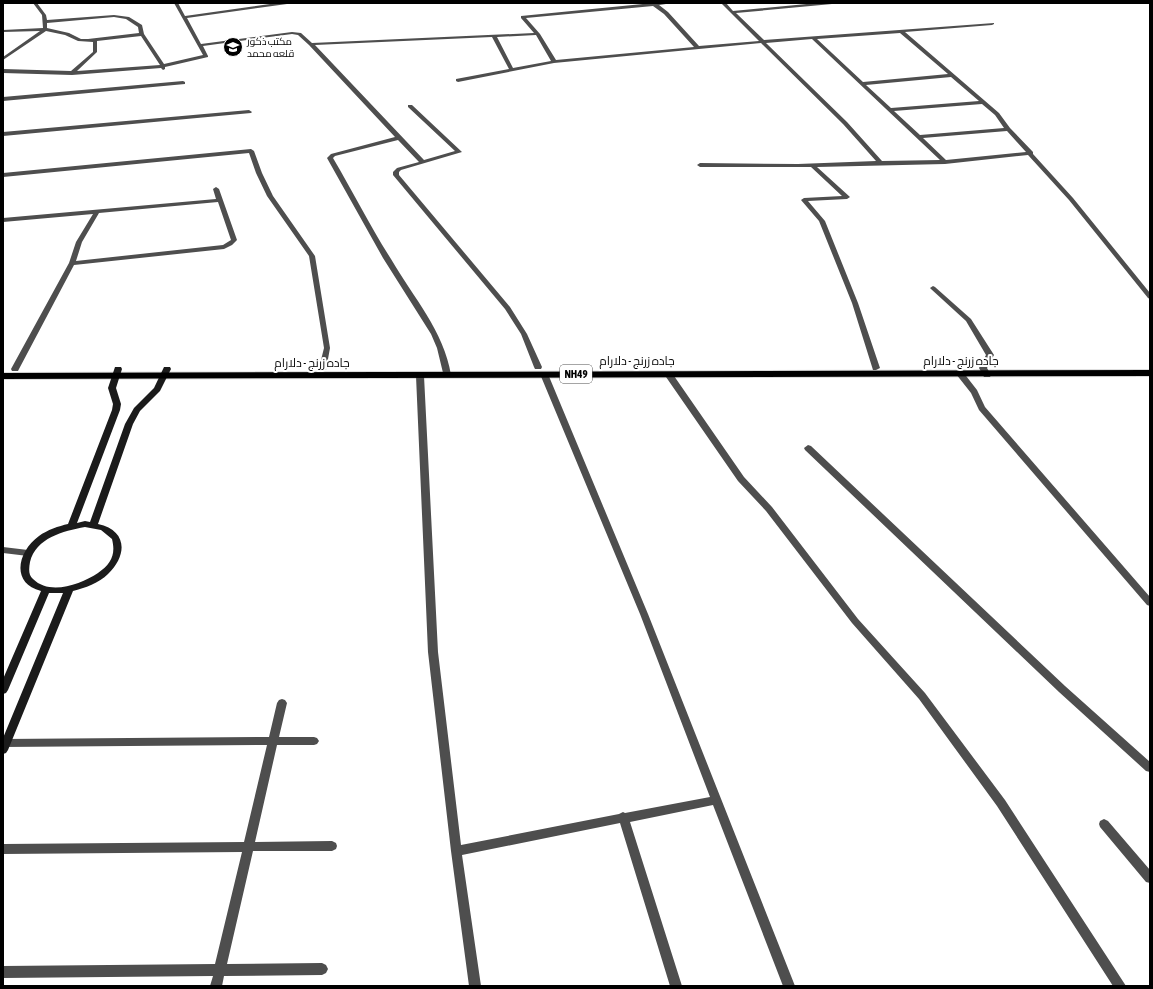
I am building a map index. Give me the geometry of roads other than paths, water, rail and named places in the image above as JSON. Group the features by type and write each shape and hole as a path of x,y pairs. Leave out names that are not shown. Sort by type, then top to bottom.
{"highway":[{"name":"جاده زرنج - دلارام","path":"541,371 669,375 960,374 985,371 1150,367"},
{"name":"جاده زرنج - دلارام","path":"166,373 323,368 447,372 876,368 1150,373"},
{"name":"جاده زرنج - دلارام","path":"3,370 420,376 447,372"},
{"name":"جاده زرنج - دلارام","path":"3,376 117,372"}],"street":[{"path":"35,3 44,15 45,30"},
{"path":"3,71 72,74 163,67 206,56 176,3"},
{"path":"185,17 287,3"},
{"path":"554,62 538,34 523,16 672,3"},
{"path":"723,3 760,42 839,117 880,163"},
{"path":"732,12 832,3"},
{"path":"653,4 666,13 698,48"},
{"path":"44,22 114,16 127,18 140,26 142,34 163,67"},
{"path":"458,80 554,62 760,42 992,24"},
{"path":"3,59 45,30"},
{"path":"3,31 45,30 67,34 80,40 142,34"},
{"path":"902,31 997,114 1008,129 1071,199 1150,297"},
{"path":"201,45 296,33 311,44 422,162"},
{"path":"311,44 538,34"},
{"path":"494,36 511,69"},
{"path":"813,38 945,162"},
{"path":"72,74 95,52 95,41 90,40"},
{"path":"863,84 953,75"},
{"path":"3,99 183,83"},
{"path":"890,110 982,102"},
{"path":"410,106 459,152 399,169 396,174 508,308 524,334 644,614 789,986"},
{"path":"3,134 249,112"},
{"path":"920,137 1008,129"},
{"path":"398,138 333,155 330,158 394,271 434,332 447,372"},
{"path":"3,175 251,151 270,196 312,256 326,348 323,368"},
{"path":"700,165 814,166 945,162 1031,153"},
{"path":"814,166 847,196 804,200 822,221 854,303 876,368"},
{"path":"72,263 224,247 230,244 234,240 216,189"},
{"path":"3,220 220,200"},
{"path":"15,369 72,263 79,242 97,211"},
{"path":"933,288 969,320 990,355 985,371"},
{"path":"71,527 116,410 117,404 112,388 117,372"},
{"path":"92,526 129,424 137,410 158,390 166,373"},
{"path":"960,374 974,392 982,408 1150,603"},
{"path":"669,375 741,480 769,509 856,621 922,696 1001,803 1120,986"},
{"path":"420,376 433,652 456,851 475,986"},
{"path":"808,448 1062,689 1150,768"},
{"path":"85,524 92,526 104,528 116,538 118,553 110,569 92,582 69,590 46,590 30,582 24,569 28,553 42,538 63,528 85,524"},
{"path":"3,550 28,553"},
{"path":"3,690 46,590"},
{"path":"69,590 4,745 314,741"},
{"path":"1140,592 1150,591"},
{"path":"216,986 282,703"},
{"path":"456,851 623,817 716,800"},
{"path":"623,817 676,986"},
{"path":"1104,824 1150,878"},
{"path":"3,849 332,846"},
{"path":"3,972 322,969"}],"place":[{"name":"مکتب ذکور قلعه محمد","path":"233,47"}]}
